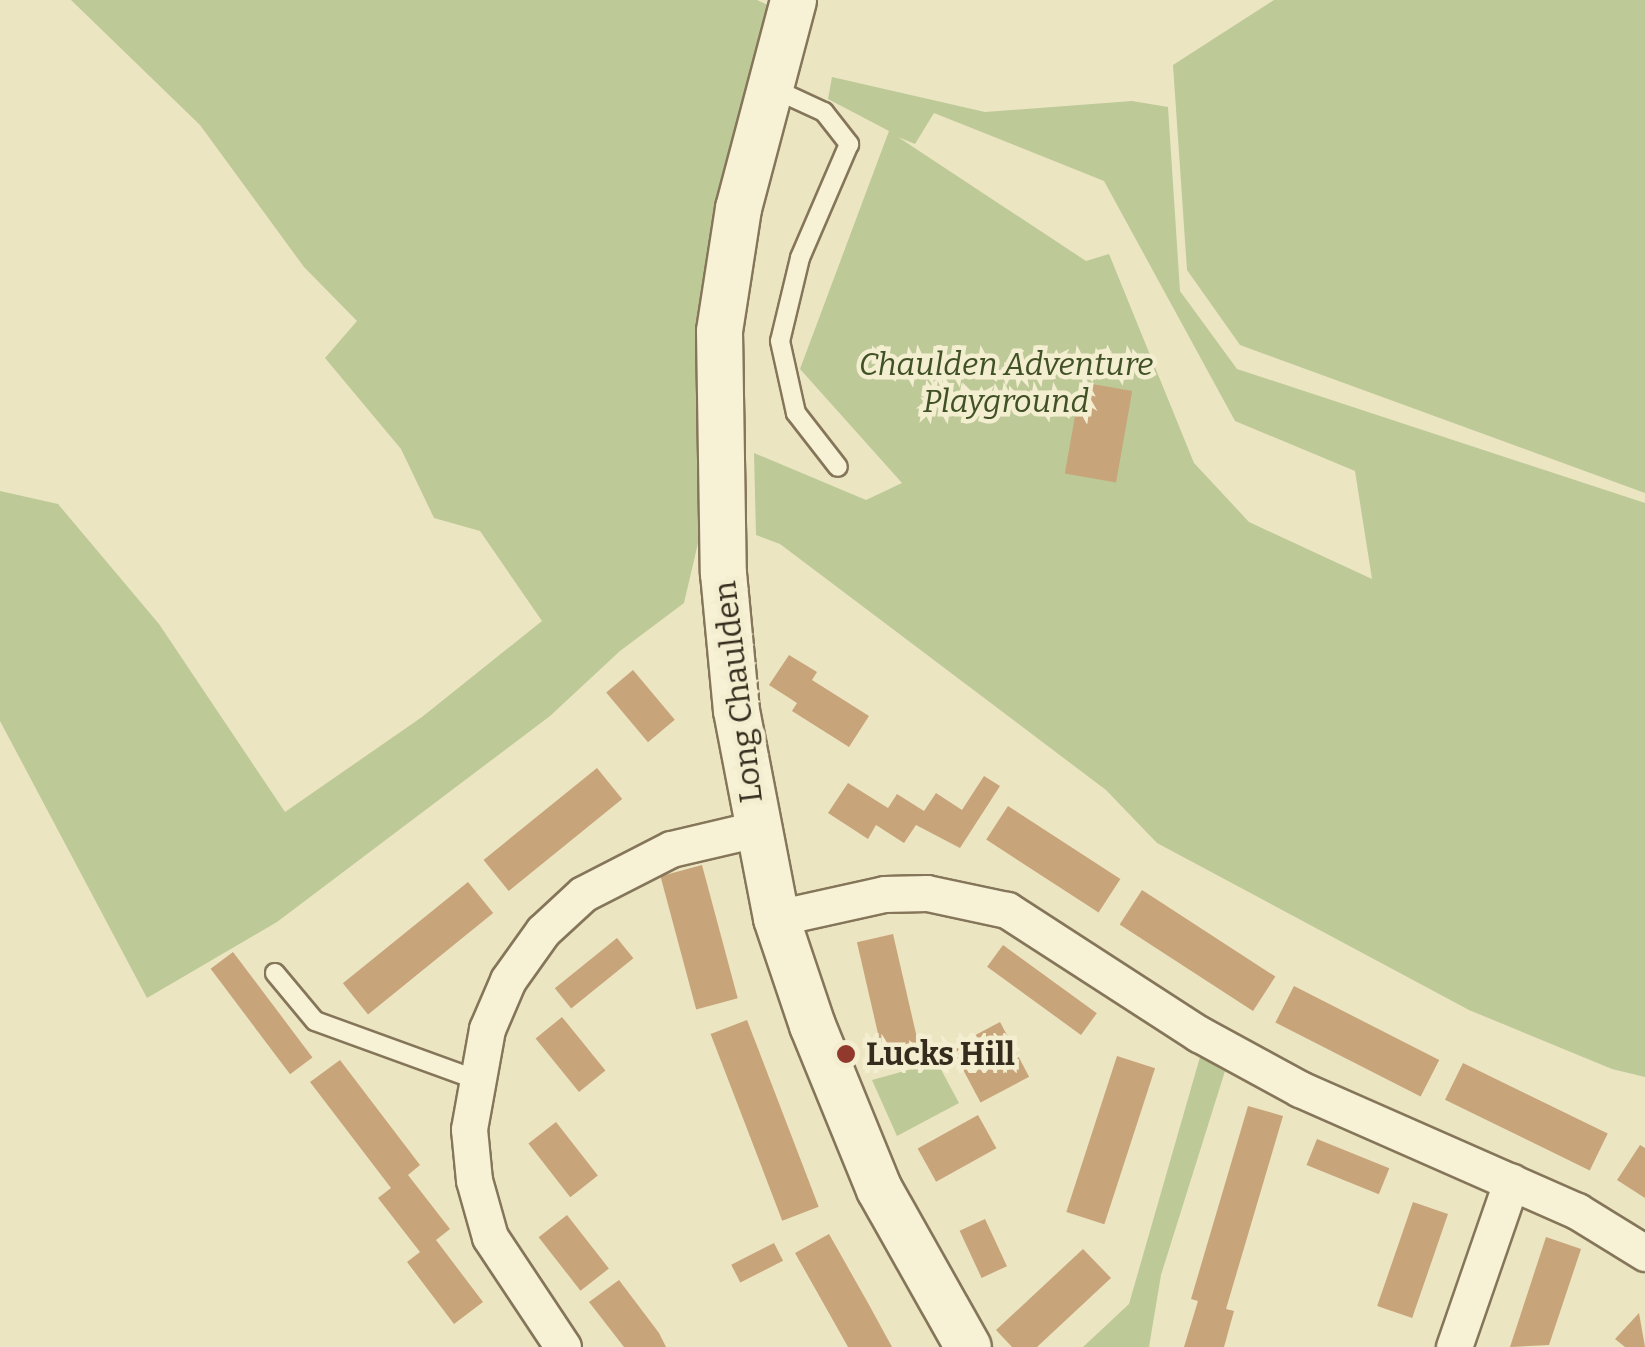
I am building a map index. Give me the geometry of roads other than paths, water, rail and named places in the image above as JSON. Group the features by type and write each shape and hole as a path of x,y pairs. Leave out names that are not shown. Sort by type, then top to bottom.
{"street":[{"name":"Long Chaulden","path":"793,0 767,86 738,208 719,331 723,573 756,829 776,918 873,1174 968,1347"},
{"path":"563,1347 490,1237 469,1128 487,1029 508,980 543,931 583,894 671,849 756,829"},
{"path":"776,918 884,894 927,893 1007,910 1250,1062 1577,1210 1645,1253"},
{"path":"1454,1347 1511,1182"}],"lane":[{"path":"767,86 824,112 849,144 800,258 780,342 796,412 838,468"},
{"path":"276,973 316,1022 477,1080"}],"place":[{"name":"Lucks Hill","path":"846,1054"}],"park label":[{"name":"Chaulden Adventure Playground","path":"1006,384"}]}
